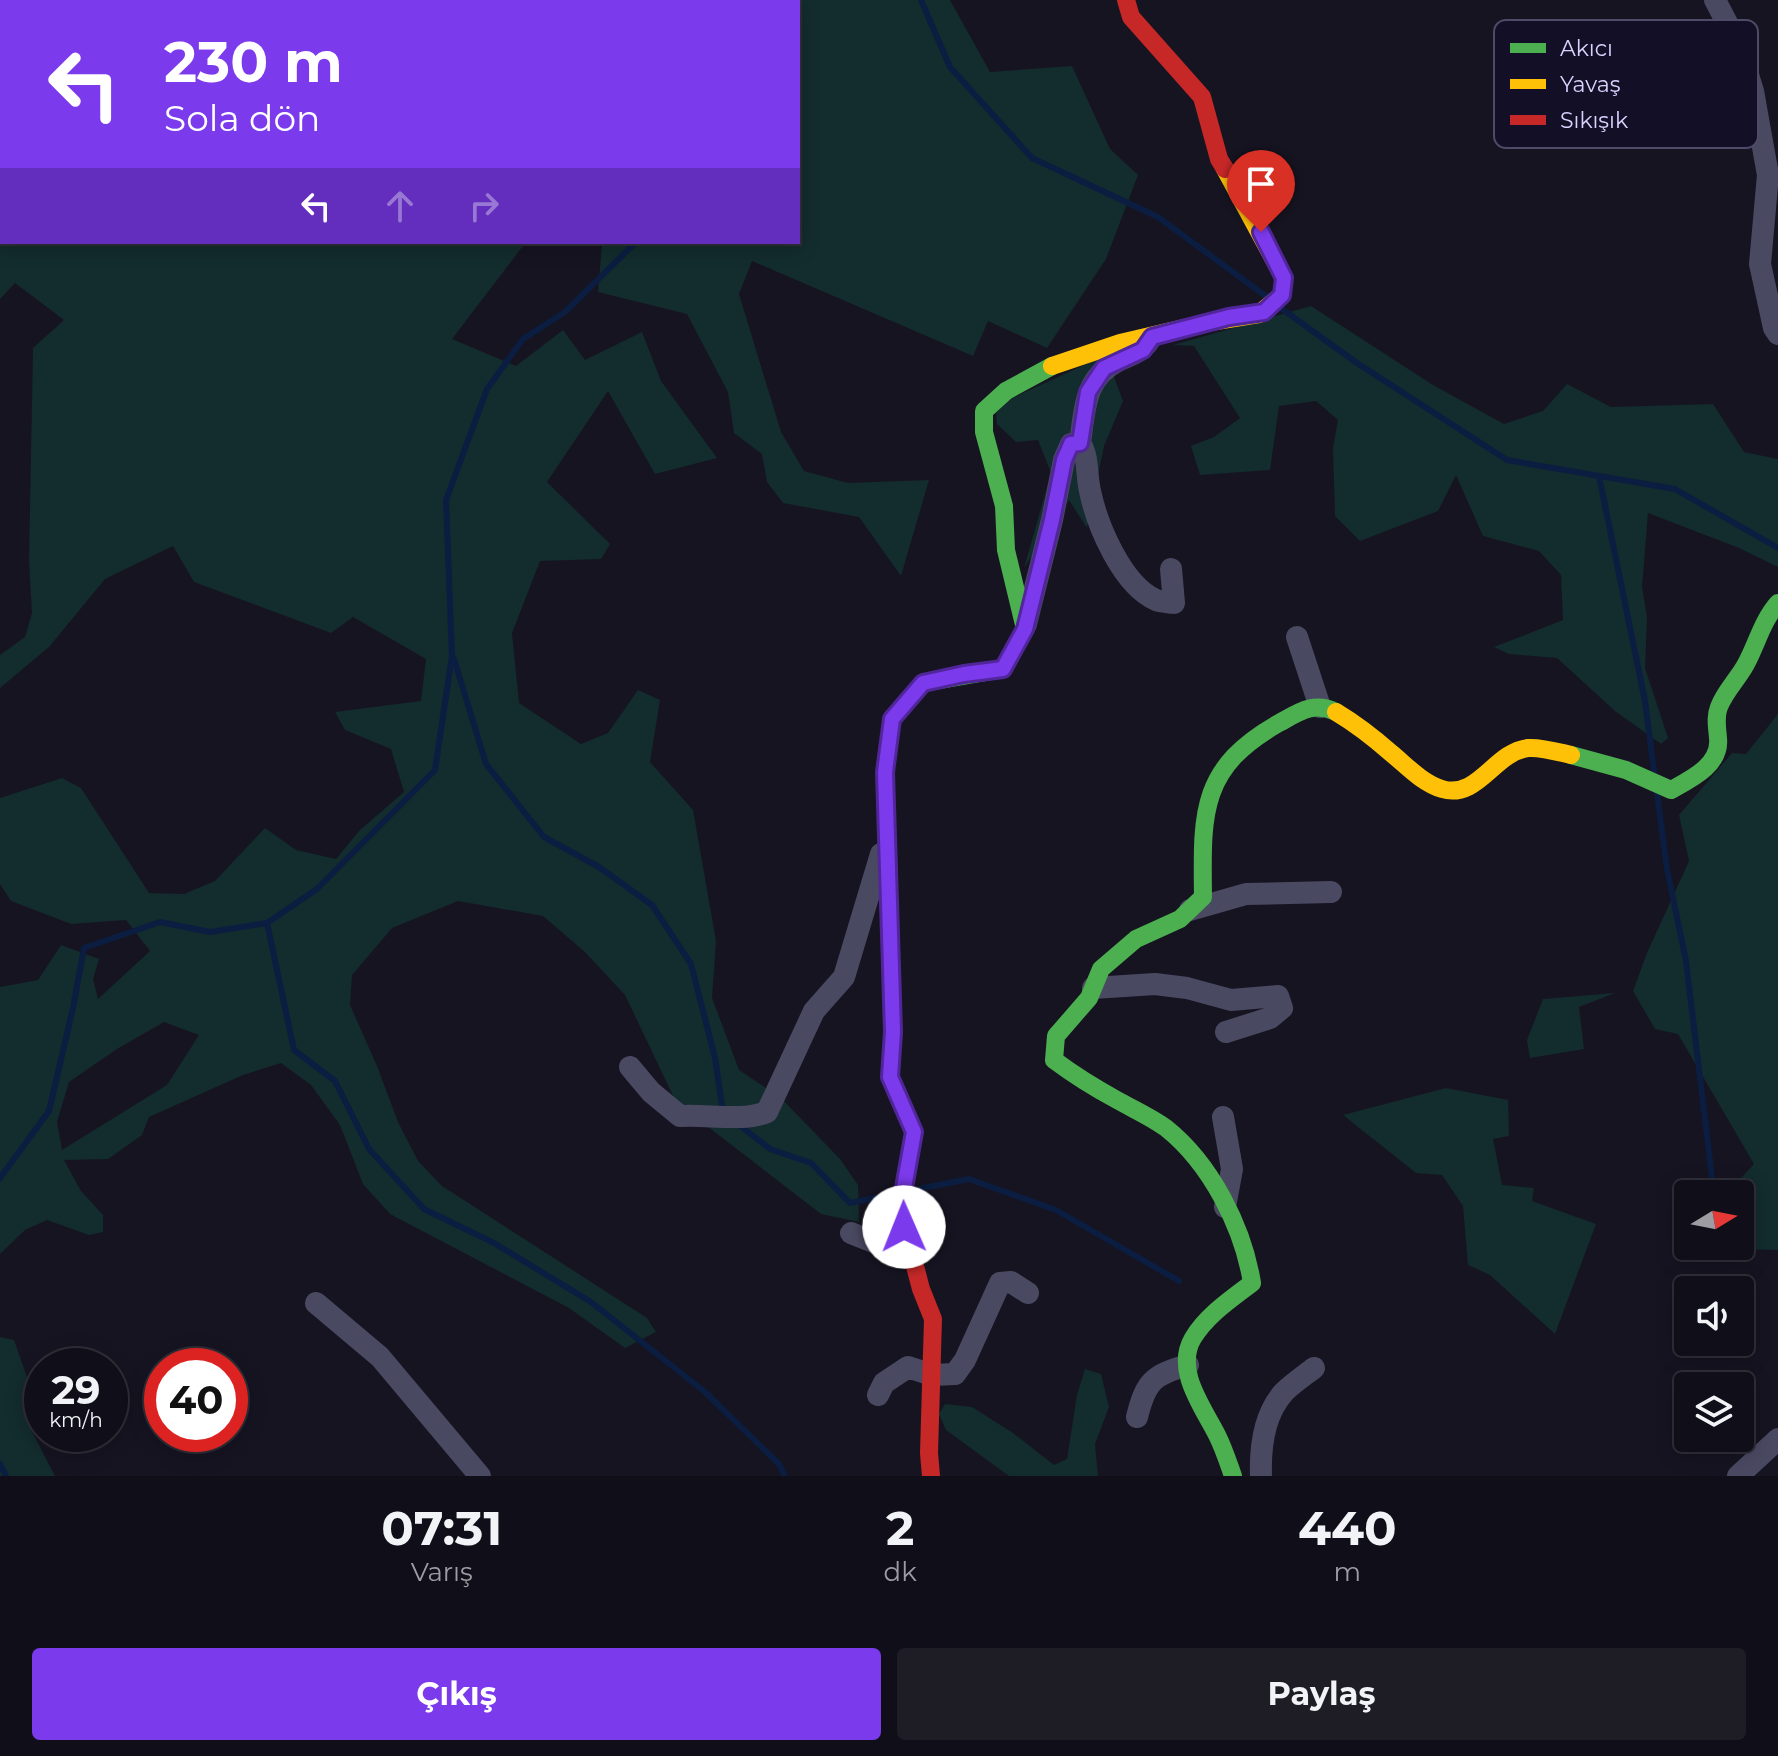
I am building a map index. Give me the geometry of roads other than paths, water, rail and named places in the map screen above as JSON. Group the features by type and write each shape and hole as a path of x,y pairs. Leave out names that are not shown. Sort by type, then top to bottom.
{"street":[{"path":"1025,629 1006,550 1004,506 984,432 984,411 997,396 1042,368 1229,317 1264,312 1282,295 1284,278 1219,159 1202,97 1131,17 1126,0"},
{"path":"1715,0 1725,20"},
{"path":"1758,119 1768,175 1760,264 1778,334"},
{"path":"1152,337 1143,350 1104,368 1088,392 1080,443 1085,452 1089,490 1103,535 1114,556 1133,582 1155,600 1174,603 1171,569"},
{"path":"931,1476 933,1319 921,1289 900,1210 914,1132 890,1077 893,1032 885,772 892,719 923,683 1003,669 1025,629 1064,460 1071,444 1080,443"},
{"path":"1233,1476 1191,1381 1186,1352 1194,1336 1214,1314 1252,1283 1251,1264 1225,1207 1201,1166 1166,1128 1078,1079 1054,1060 1056,1036 1089,998 1101,969 1136,939 1180,919 1203,897 1207,808 1221,770 1250,741 1271,727 1304,709 1324,706 1444,792 1460,793 1508,756 1525,748 1610,764 1671,790 1688,781 1710,762 1718,750 1716,713 1750,658 1763,623 1778,603"},
{"path":"1297,637 1320,707"},
{"path":"630,1067 651,1092 680,1116 706,1114 753,1118 767,1112 814,1011 844,977 887,834"},
{"path":"1189,910 1246,894 1331,892"},
{"path":"1093,988 1155,984 1187,988 1231,1000 1278,996 1282,1008 1270,1018 1226,1032"},
{"path":"1223,1117 1232,1169 1225,1207"},
{"path":"851,1233 876,1243 908,1243"},
{"path":"878,1395 884,1383 908,1367 932,1375 955,1374 1000,1283 1011,1282 1028,1293"},
{"path":"316,1303 380,1357 480,1476"},
{"path":"1137,1417 1142,1396 1160,1372 1188,1365"},
{"path":"1261,1476 1260,1448 1269,1420 1283,1393 1314,1368"},
{"path":"1738,1476 1778,1439"}],"waterway":[{"path":"921,0 950,67 1032,158 1158,217 1267,297"},
{"path":"0,1178 49,1111 84,948 160,922 210,932 267,923 317,889 435,770 452,656 446,500 487,389 523,339 565,312 634,244"},
{"path":"1282,309 1357,363 1507,460 1675,489 1778,548"},
{"path":"1599,476 1645,701 1654,771"},
{"path":"454,659 486,764 544,837 599,867 652,905 691,964 715,1058 723,1112"},
{"path":"1657,794 1667,869 1686,961 1712,1180"},
{"path":"267,923 294,1050 335,1081 369,1149 424,1209 494,1243 591,1302 705,1392 779,1464 785,1476"},
{"path":"738,1124 770,1149 811,1163 850,1203 894,1194"},
{"path":"913,1190 969,1179 1056,1210 1179,1281"},
{"path":"0,1464 6,1476"}]}
